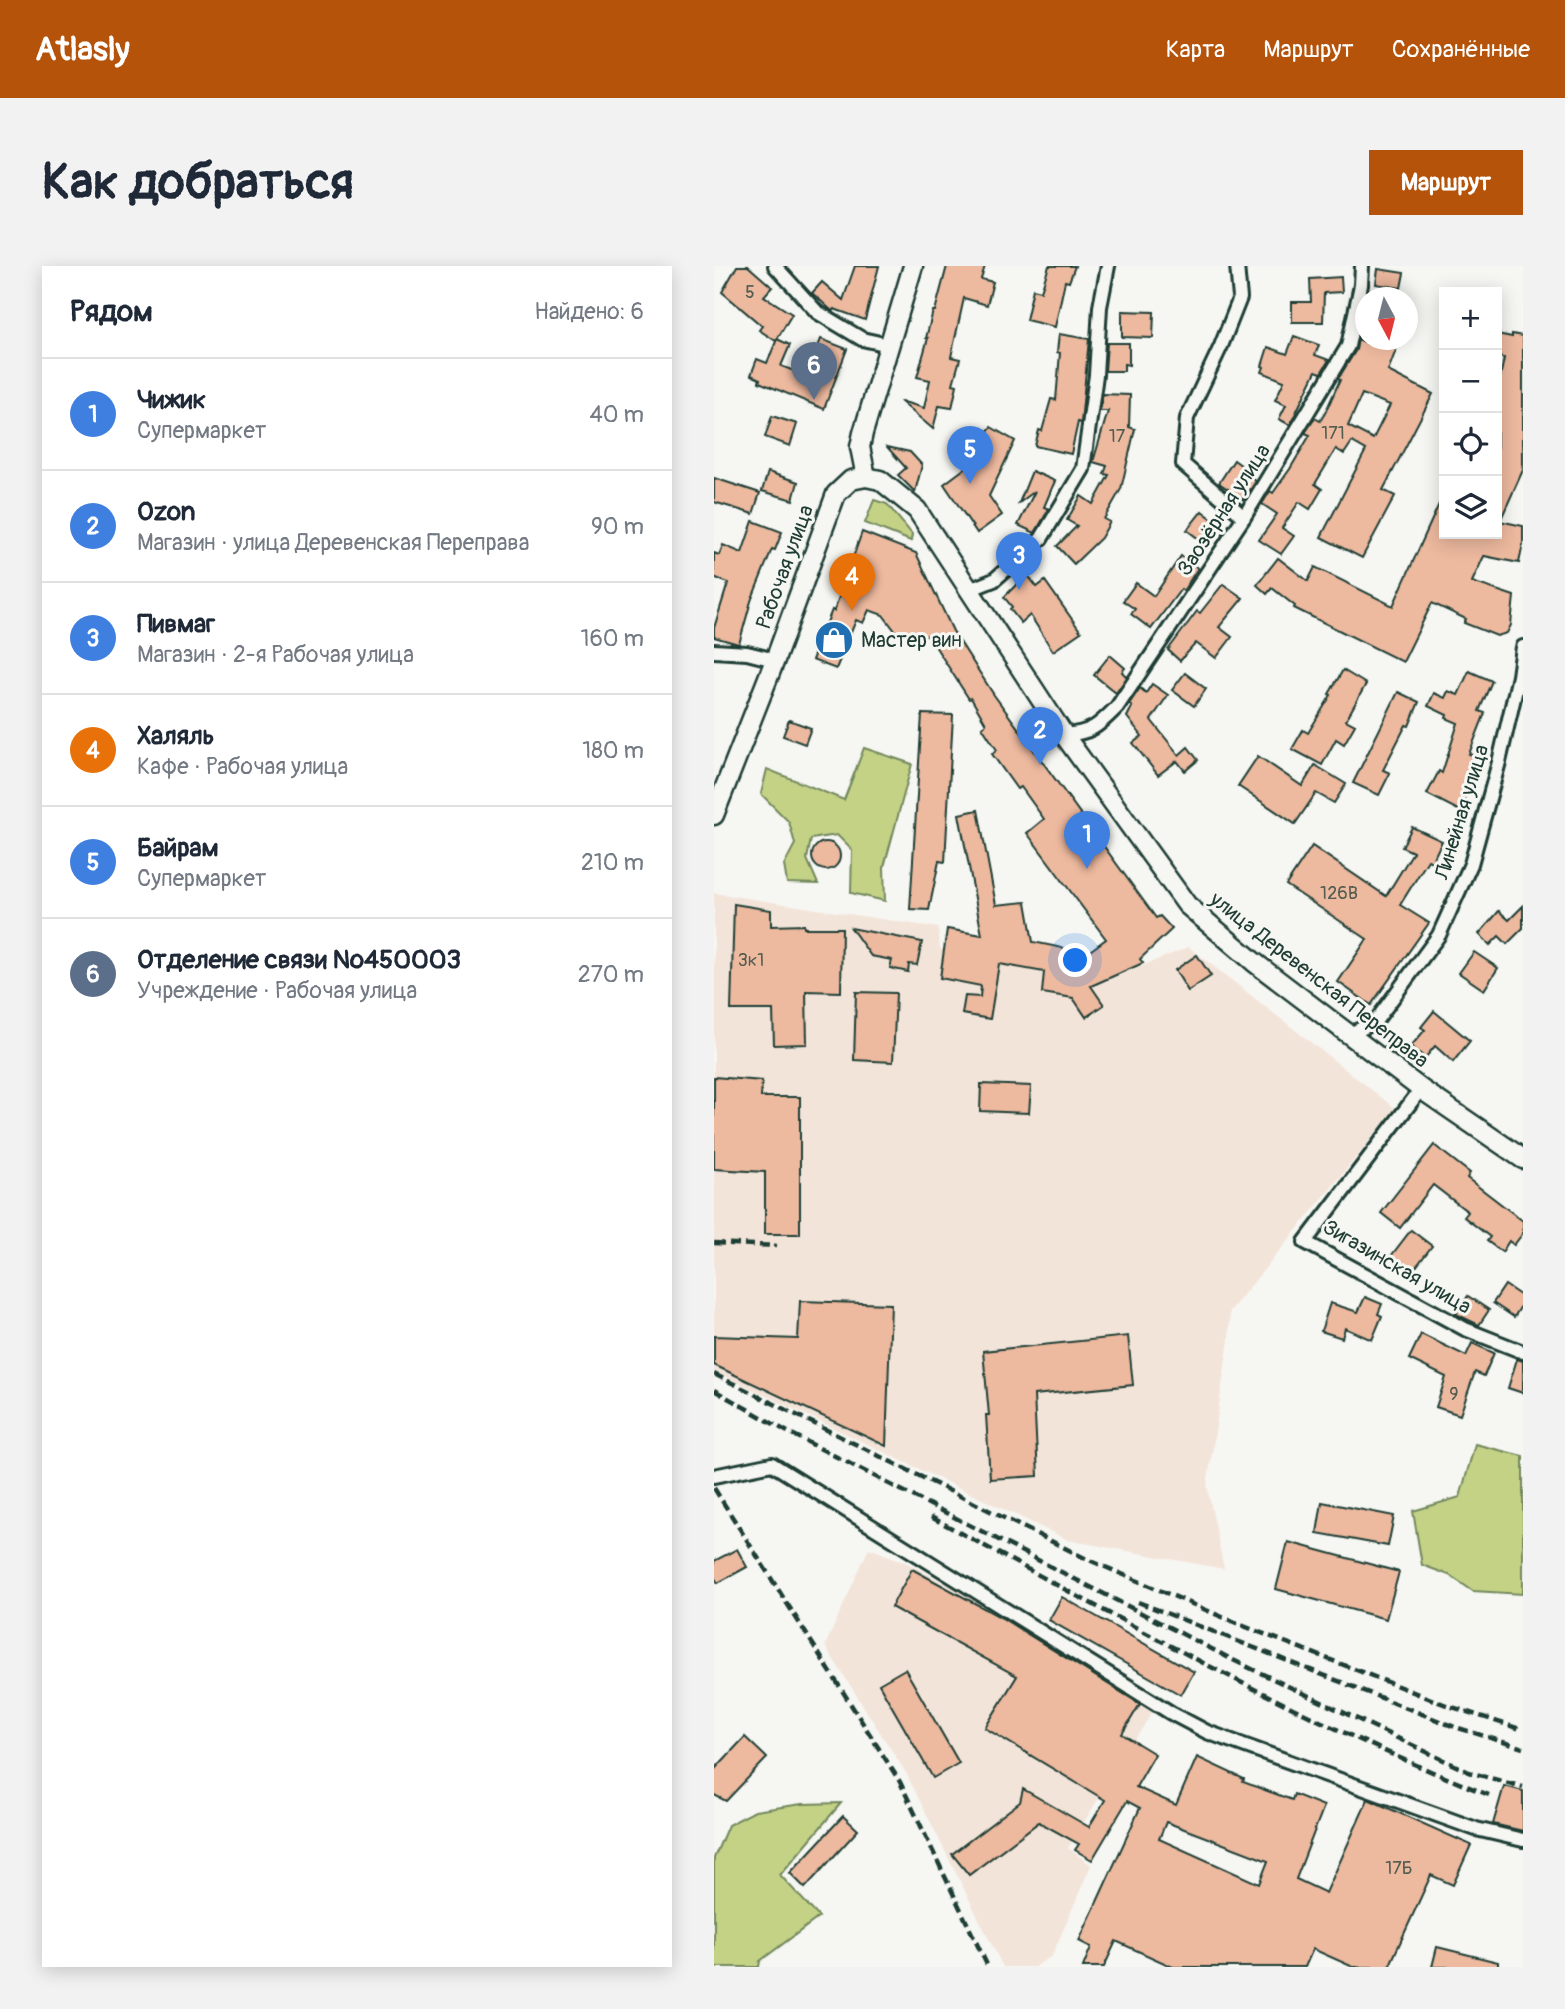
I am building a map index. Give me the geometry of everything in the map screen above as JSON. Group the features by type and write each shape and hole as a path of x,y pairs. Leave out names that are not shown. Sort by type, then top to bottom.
{"street":[{"path":"775,266 817,312 862,339 889,345"},
{"path":"866,477 860,447 913,266"},
{"path":"969,590 995,580 1041,539 1083,469 1096,376 1100,307 1108,266"},
{"path":"1237,266 1240,298 1221,346 1186,418 1183,464 1244,517"},
{"name":"Заозёрная улица","path":"1064,735 1084,734 1101,723 1117,707 1244,517 1348,346 1361,285 1362,266"},
{"name":"улица Деревенская Переправа","path":"866,477 880,480 917,510 1064,735 1187,905 1254,962 1421,1089 1523,1159"},
{"name":"Рабочая улица","path":"714,815 836,494 851,480 866,477"},
{"name":"Линейная улица","path":"1350,1034 1376,1022 1432,946 1466,876 1499,762 1523,647"},
{"path":"714,651 747,653 775,660"},
{"name":"Зигазинская улица","path":"1421,1089 1305,1242 1465,1329 1523,1352"},
{"path":"714,1476 772,1464 1171,1713 1207,1732 1476,1829 1523,1840"}],"shaded area":[{"path":"714,893 938,928 940,949 1102,982 1189,947 1396,1109 1230,1311 1229,1339 1207,1486 1224,1569 1068,1540 714,1371"},
{"path":"869,1548 909,1564 1023,1625 1154,1709 1068,1848 1091,1865 1052,1956 1034,1967 1003,1967 906,1773 825,1646"}],"green space":[{"path":"874,500 887,504 912,534 911,541 865,523"},
{"path":"864,748 912,764 884,867 885,901 851,893 852,850 837,835 811,839 807,859 818,884 787,883 784,865 795,844 789,822 761,794 767,769 844,800"},
{"path":"1475,1444 1523,1456 1523,1594 1473,1591 1449,1575 1422,1565 1413,1511 1460,1497"},
{"path":"841,1803 780,1875 819,1917 760,1961 759,1967 714,1967 714,1858 728,1825 755,1811 802,1804"}],"building":[{"path":"737,266 748,266 772,287 764,296 792,314 776,341 759,330 762,326 722,292"},
{"path":"855,266 879,266 865,320 834,309 832,311 812,293 822,282 843,300"},
{"path":"947,266 985,266 981,279 993,282 987,305 964,298 951,357 960,359 953,384 957,385 952,408 939,406 933,429 900,401 924,408 930,380 917,377"},
{"path":"1049,266 1075,266 1069,282 1065,281 1055,327 1026,320 1033,289 1041,291"},
{"path":"1378,269 1404,273 1401,287 1376,284"},
{"path":"1341,277 1342,292 1324,293 1323,322 1292,322 1292,302 1311,302 1310,279"},
{"path":"1122,311 1154,312 1153,338 1122,337"},
{"path":"1059,334 1089,339 1081,423 1078,422 1071,454 1035,446 1051,399 1056,400"},
{"path":"1502,335 1523,336 1523,470 1502,517 1502,368"},
{"path":"1294,336 1319,345 1315,355 1329,360 1321,373 1316,371 1290,425 1279,419 1286,405 1275,400 1284,381 1262,372 1262,366 1268,347 1287,354"},
{"path":"777,339 790,345 781,366 807,376 821,339 847,349 824,409 759,382 760,379 751,375 757,359 767,363"},
{"path":"1107,343 1129,343 1129,365 1124,364 1124,371 1105,371"},
{"path":"1356,350 1396,350 1388,371 1433,394 1383,490 1395,496 1362,558 1321,537 1366,450 1352,442 1344,454 1336,449 1315,484 1322,489 1310,509 1299,502 1282,528 1294,536 1281,554 1259,540 1277,514 1262,504 1290,469 1310,435 1305,433 1315,418 1320,421 1325,413 1340,380 1338,379","holes":["1362,394 1390,405 1373,439 1348,426"]},
{"path":"1102,394 1130,395 1129,427 1135,429 1121,489 1104,519 1110,522 1101,538 1074,564 1057,546 1077,526 1067,520 1081,496 1093,504 1109,475 1104,474 1107,466 1093,462 1108,411 1100,411"},
{"path":"772,416 797,424 790,446 765,437"},
{"path":"991,427 1015,441 989,496 1002,515 977,533 944,484 972,463 955,448 955,444 967,429 980,440"},
{"path":"887,447 910,452 922,465 915,492 898,475 906,468"},
{"path":"1234,460 1249,471 1246,475 1256,481 1244,500 1219,483"},
{"path":"1032,471 1055,481 1044,507 1049,509 1035,533 1018,525 1035,491 1019,503"},
{"path":"768,472 798,482 793,500 762,491"},
{"path":"714,478 760,493 753,514 714,502"},
{"path":"1439,504 1439,539 1502,539 1502,521 1523,526 1519,563 1484,556 1472,582 1514,596 1511,625 1507,633 1497,636 1464,623 1466,619 1432,603 1403,662 1294,608 1295,606 1272,588 1267,594 1257,585 1278,558 1308,581 1315,567 1393,606"},
{"path":"1202,511 1223,527 1208,546 1187,530"},
{"path":"753,521 782,532 775,550 772,549 751,601 739,644 714,637 714,628 728,583 714,577 714,553 719,555 723,545 742,553"},
{"path":"862,532 916,553 953,631 994,695 1156,918 1160,916 1172,929 1140,959 1143,963 1091,986 1104,1005 1086,1017 1073,998 1042,993 1044,972 999,964 990,1019 962,1014 965,996 980,997 981,986 940,978 947,929 982,935 959,814 978,810 996,905 1026,902 1033,942 1087,953 1106,939 1027,833 1044,819 1021,787 1017,789 992,754 997,750 982,727 986,724 928,635 911,645 902,632 896,632 883,615 869,610 863,623 856,620 836,669 812,660 832,610 834,611"},
{"path":"1181,556 1198,568 1183,591 1181,589 1151,629 1131,614 1135,609 1123,601 1136,583 1154,596"},
{"path":"1027,574 1037,587 1045,581 1081,632 1053,651 1030,615 1021,623 1004,597"},
{"path":"1223,584 1243,598 1219,627 1232,637 1216,658 1196,643 1180,661 1168,650 1197,611 1200,613"},
{"path":"1110,655 1125,668 1122,672 1127,677 1116,693 1094,675"},
{"path":"1343,670 1366,684 1346,720 1355,725 1344,744 1336,739 1322,765 1292,749 1303,730 1308,733"},
{"path":"1469,671 1492,681 1479,711 1485,713 1469,754 1478,757 1468,791 1458,810 1427,794 1439,771 1442,773 1458,723 1428,706 1434,693 1445,698 1448,691 1458,695"},
{"path":"1185,673 1206,689 1194,706 1172,690"},
{"path":"1152,684 1168,695 1151,720 1179,755 1188,747 1198,760 1185,771 1177,761 1158,775 1133,743 1142,736 1127,717 1132,707 1129,704 1140,688 1146,693"},
{"path":"1398,692 1419,702 1409,726 1406,725 1383,770 1390,773 1379,795 1353,783"},
{"path":"922,714 953,715 945,862 939,861 929,910 910,909"},
{"path":"789,720 811,728 805,744 783,736"},
{"path":"1258,756 1302,786 1315,765 1346,784 1334,803 1316,793 1295,824 1238,786"},
{"path":"1412,827 1442,841 1432,862 1428,860 1400,905 1429,923 1371,1005 1338,982 1367,939 1286,885 1312,846 1386,896 1413,852 1402,847"},
{"path":"826,842 836,846 840,856 836,866 826,870 816,866 812,856 816,846"},
{"path":"734,904 771,910 771,926 842,928 841,992 806,991 807,1044 774,1045 773,1010 731,1010"},
{"path":"1523,906 1523,928 1507,944 1499,936 1490,945 1479,934 1499,911 1509,920"},
{"path":"851,928 922,942 917,965 909,964 908,972 890,968 892,960 871,956"},
{"path":"1474,952 1498,968 1484,990 1459,973"},
{"path":"1197,955 1211,976 1188,991 1175,970"},
{"path":"856,992 896,993 893,1062 854,1060"},
{"path":"1434,1011 1470,1041 1453,1062 1435,1046 1425,1058 1411,1046 1425,1030 1421,1027"},
{"path":"714,1077 762,1081 761,1097 800,1097 800,1234 765,1234 765,1172 714,1169"},
{"path":"981,1084 1031,1086 1029,1113 980,1111"},
{"path":"1434,1145 1470,1173 1467,1178 1523,1221 1523,1233 1514,1245 1509,1241 1502,1252 1487,1241 1490,1237 1464,1217 1468,1212 1433,1185 1400,1228 1381,1213"},
{"path":"1411,1230 1432,1246 1412,1272 1391,1256"},
{"path":"1505,1285 1523,1297 1523,1303 1514,1317 1493,1303"},
{"path":"1468,1296 1489,1310 1479,1325 1456,1314"},
{"path":"1365,1297 1382,1304 1378,1314 1382,1316 1372,1340 1345,1328 1342,1338 1321,1331 1330,1303 1358,1312"},
{"path":"800,1301 891,1304 886,1446 714,1365 714,1336 798,1339"},
{"path":"1421,1334 1466,1356 1472,1343 1494,1353 1484,1376 1475,1372 1460,1415 1436,1407 1446,1377 1409,1359"},
{"path":"1128,1336 1133,1385 1034,1395 1038,1476 990,1479 986,1415 989,1415 983,1351"},
{"path":"1517,1359 1523,1361 1523,1393 1508,1388"},
{"path":"1322,1502 1394,1516 1388,1546 1317,1533"},
{"path":"1288,1542 1399,1572 1386,1619 1276,1589"},
{"path":"737,1549 747,1567 718,1583 714,1577 714,1561"},
{"path":"912,1569 1002,1618 1140,1704 1122,1734 1155,1754 1136,1787 1176,1805 1197,1757 1244,1779 1243,1782 1292,1800 1294,1794 1324,1806 1296,1879 1326,1893 1368,1799 1471,1845 1453,1885 1431,1875 1389,1967 1353,1967 1313,1949 1305,1967 1173,1967 1116,1941 1104,1967 1083,1967 1091,1947 1079,1941 1140,1808 1127,1801 1092,1860 1075,1850 1079,1844 1039,1822 969,1875 952,1854 1020,1802 1023,1789 1089,1827 1105,1800 985,1728 1017,1676 891,1607","holes":["1166,1822 1268,1861 1259,1884 1159,1839"]},
{"path":"1062,1597 1194,1672 1181,1695 1049,1620"},
{"path":"905,1669 959,1763 933,1778 879,1684"},
{"path":"745,1737 767,1758 726,1801 714,1795 714,1770"},
{"path":"1504,1786 1523,1791 1523,1831 1493,1824"},
{"path":"843,1816 858,1830 805,1888 790,1873"},
{"path":"1437,1947 1498,1962 1498,1967 1432,1967"}],"railway":[{"path":"714,1243 777,1246"},
{"path":"714,1374 1089,1560 1241,1625 1449,1706 1523,1730"},
{"path":"714,1390 786,1431 1233,1660 1469,1772 1523,1787"},
{"path":"714,1488 900,1782 988,1967"},
{"path":"931,1517 1275,1699 1489,1795"},
{"path":"1138,1602 1455,1727 1523,1748"}],"place":[{"name":"Отделение связи №450003","path":"814,400"},
{"name":"Байрам","path":"970,484"},
{"name":"Пивмаг","path":"1019,590"},
{"name":"Халяль","path":"852,611"},
{"name":"Мастер вин","path":"834,640"},
{"name":"Ozon","path":"1040,765"},
{"name":"Чижик","path":"1087,869"}]}
